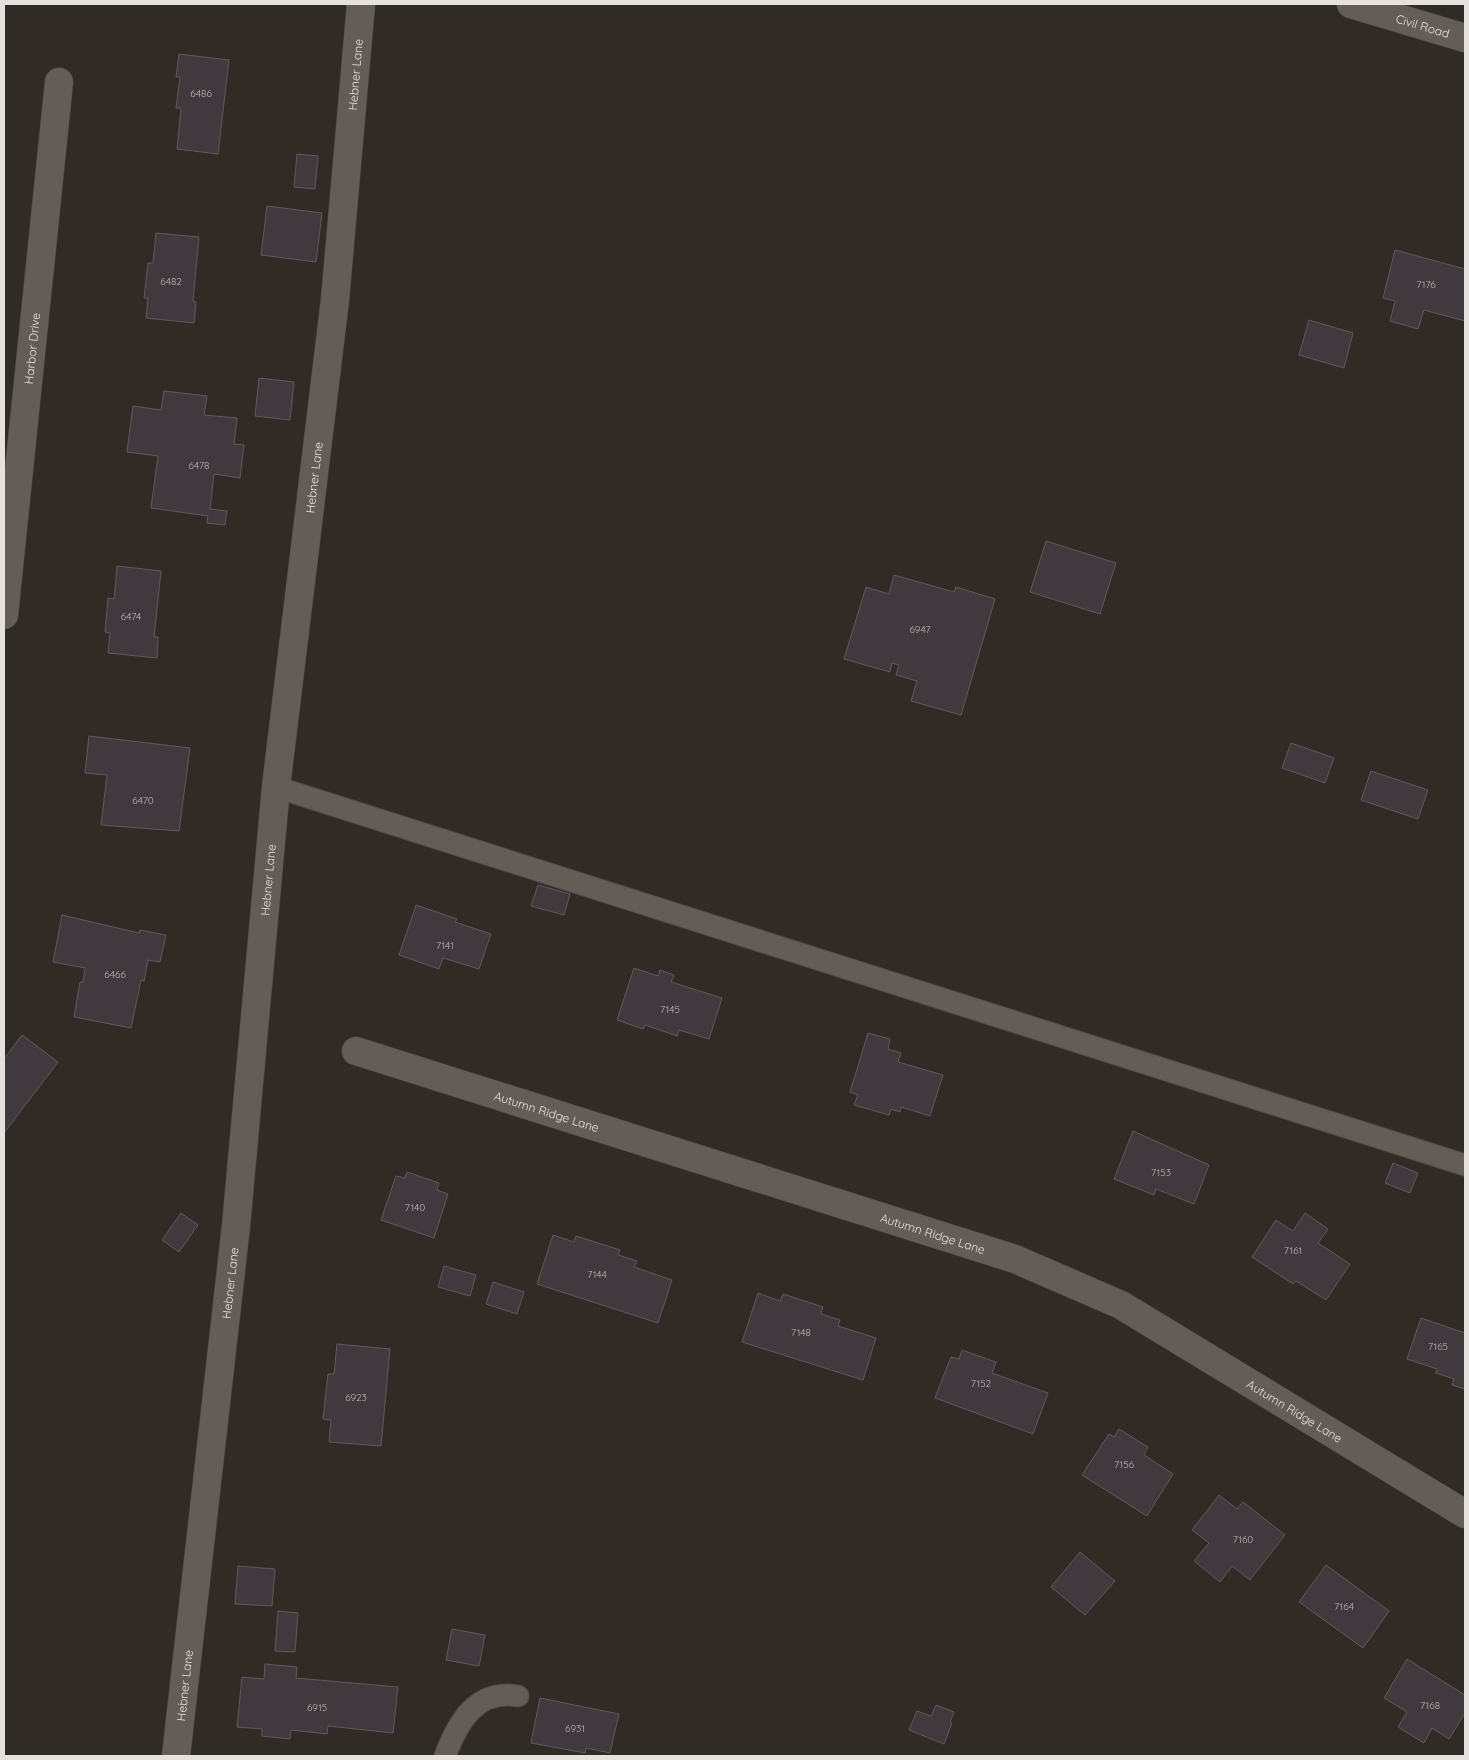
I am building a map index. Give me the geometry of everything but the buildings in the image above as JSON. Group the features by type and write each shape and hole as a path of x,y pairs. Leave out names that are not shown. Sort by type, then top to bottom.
{"street":[{"name":"Hebner Lane","path":"176,1756 236,1226 276,787 335,300 361,4"},
{"name":"Civil Road","path":"1351,4 1465,38"},
{"name":"Harbor Drive","path":"4,615 59,82"},
{"name":"Autumn Ridge Lane","path":"356,1051 1015,1260 1082,1286 1122,1306 1465,1514"}],"lane":[{"path":"276,787 1465,1165"},
{"path":"445,1756 452,1737 474,1706 493,1696 507,1694 518,1696"}]}
